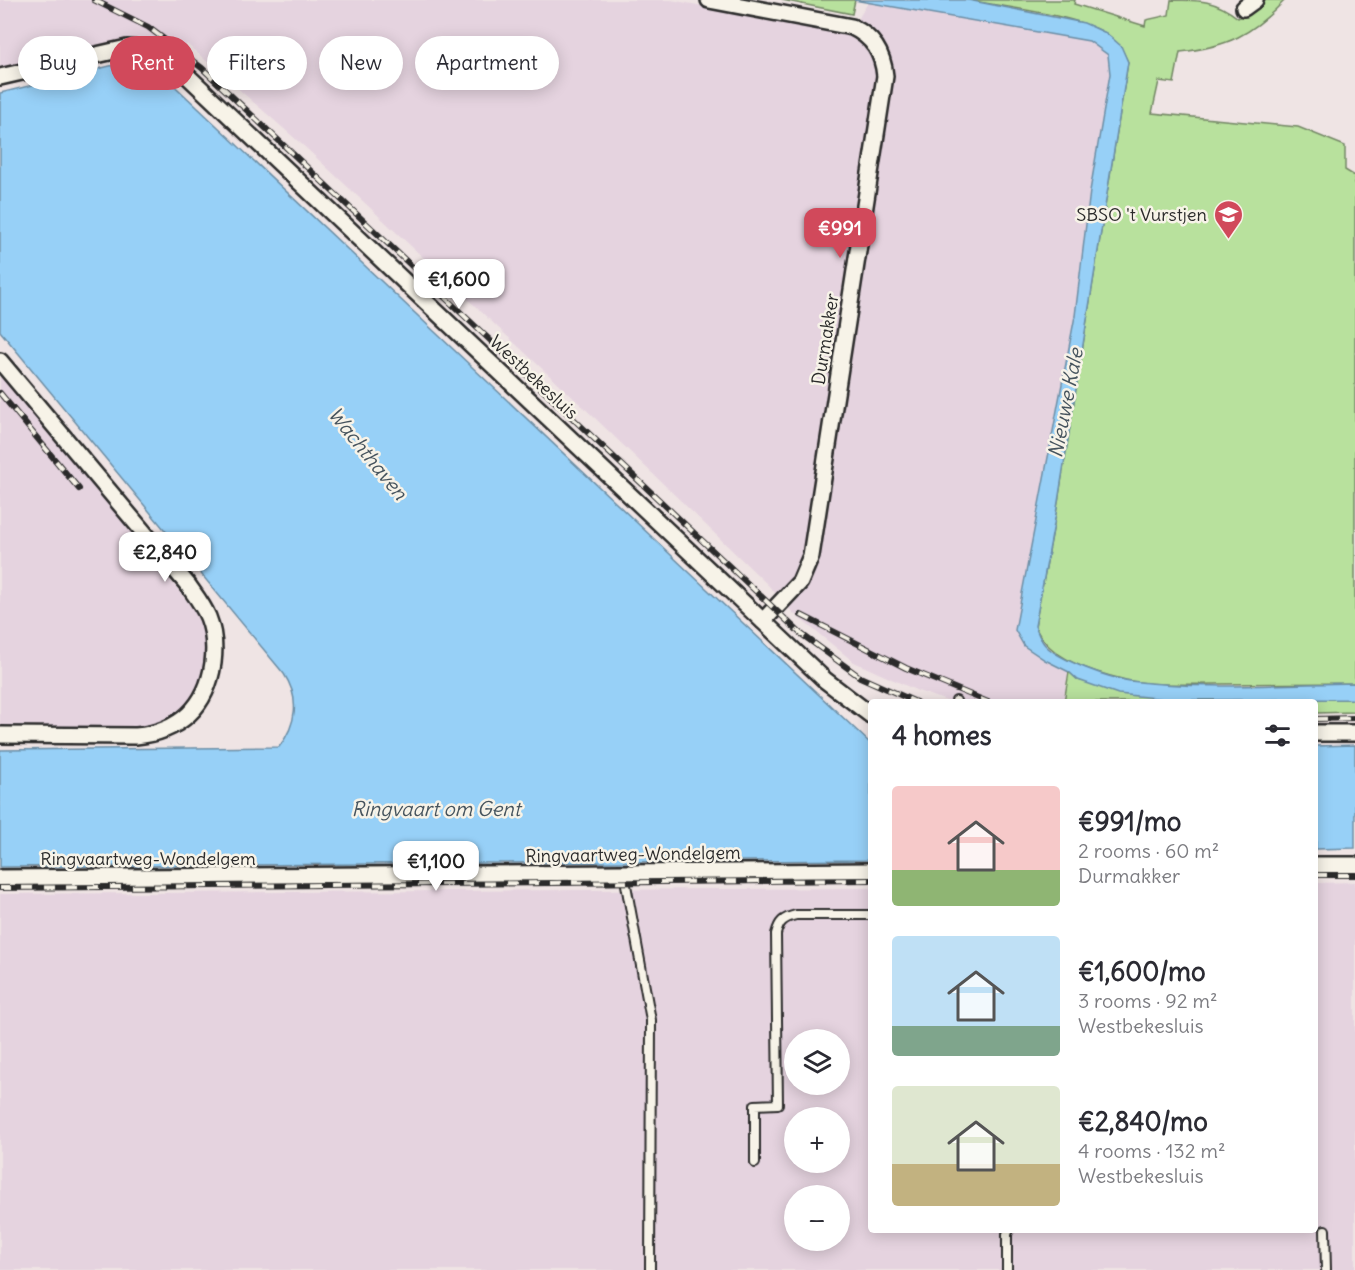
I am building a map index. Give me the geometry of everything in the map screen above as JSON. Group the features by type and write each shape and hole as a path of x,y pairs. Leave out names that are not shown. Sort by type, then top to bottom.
{"street":[{"name":"Durmakker","path":"709,0 852,27 866,35 884,62 885,76 811,556 800,582 763,621"},
{"name":"Westbekesluis","path":"0,77 127,48 150,50 176,65 833,687 868,713"},
{"path":"0,360 188,585 208,618 214,647 210,680 203,697 183,721 170,729 156,734 136,736 0,735"},
{"path":"1318,733 1355,733"},
{"path":"1318,865 1355,865"},
{"name":"Ringvaartweg-Wondelgem","path":"0,878 868,871"}],"lane":[{"path":"624,874 651,1020 650,1270"},
{"path":"755,1163 754,1105 778,1104 776,934 779,924 786,917 796,915 868,915"},
{"path":"1325,1230 1326,1270"},
{"path":"1007,1270 1008,1233"}],"shaded area":[{"path":"0,0 671,0 849,34 869,1 1089,41 1108,55 1110,74 1090,191 1075,316 1058,406 1045,660 1069,672 1064,699 941,699 854,662 794,614 768,585 595,418 306,148 240,90 307,90 307,36 207,36 207,61 195,51 195,36 110,36 110,55 98,57 98,36 18,36 18,68 0,71"},
{"path":"0,372 202,619 209,660 202,686 182,715 146,733 0,730"},
{"path":"1355,882 1355,1270 0,1270 0,894 868,888 868,1233 1318,1233 1318,883"}],"green space":[{"path":"782,0 855,0 852,14"},
{"name":"SBSO 't Vurstjen","path":"968,0 1075,0 1074,4 1145,26 1146,20 1169,15 1171,0 1191,0 1215,4 1238,18 1261,0 1285,0 1250,31 1238,37 1212,47 1180,52 1174,83 1159,81 1152,113 1298,127 1345,146 1345,170 1355,176 1355,683 1159,684 1137,682 1100,673 1073,662 1050,647 1041,637 1035,626 1057,508 1128,62 1122,49 1113,39 1092,27 1039,12"},
{"path":"1069,672 1078,680 1169,699 1064,699"},
{"path":"1318,699 1355,699 1355,712 1318,713"}],"water":[{"name":"Nieuwe Kale","path":"854,0 968,0 1084,23 1106,33 1121,46 1128,62 1057,508 1035,626 1042,641 1053,652 1098,673 1121,679 1158,684 1214,686 1355,683 1355,699 1165,699 1118,694 1078,680 1069,672 1045,660 1024,646 1015,630 1075,316 1090,191 1110,74 1108,55 1089,41"},
{"path":"110,66 110,90 179,90 868,741 868,860 0,867 0,750 279,747 293,720 294,702 284,674 0,331 0,93 18,89 98,90 98,69"},
{"path":"1355,745 1355,848 1318,849 1318,746"}],"railway":[{"path":"94,0 148,27 202,68 800,633 860,677 909,699"},
{"path":"0,393 79,489"},
{"path":"801,615 906,668 981,699"},
{"path":"1318,719 1355,718"},
{"path":"1318,875 1355,875"},
{"path":"0,888 868,880"}],"place":[{"name":"SBSO 't Vurstjen","path":"1228,240"}],"water label":[{"name":"Wachthaven","path":"368,453"},
{"name":"Ringvaart om Gent","path":"436,808"}]}
